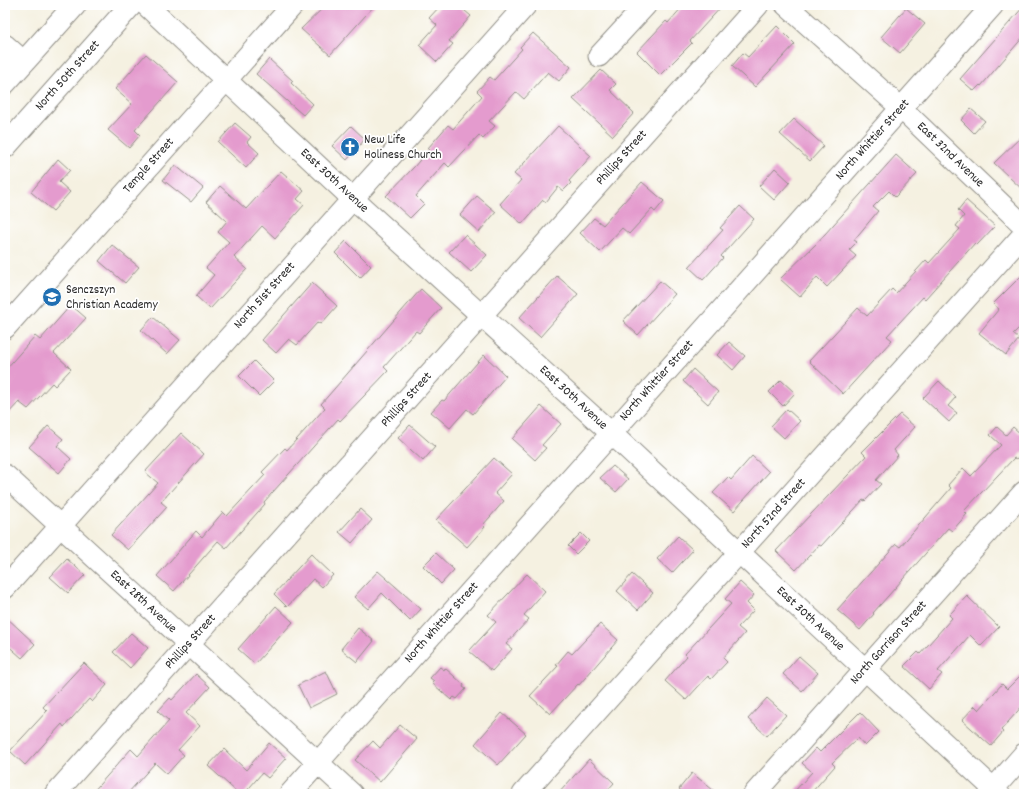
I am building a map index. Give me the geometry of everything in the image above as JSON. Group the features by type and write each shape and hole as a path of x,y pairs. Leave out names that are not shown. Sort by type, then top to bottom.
{"main road":[{"path":"5,83 75,5"},
{"name":"North 50th Street","path":"5,147 131,5"}],"street":[{"name":"East 30th Avenue","path":"146,5 353,199 483,315 611,433 994,792"},
{"name":"Temple Street","path":"5,328 293,5"},
{"name":"North 51st Street","path":"5,588 526,5"},
{"path":"599,56 646,5"},
{"name":"Phillips Street","path":"55,794 758,5"},
{"name":"East 32nd Avenue","path":"786,5 901,108 1024,226"},
{"name":"North Whittier Street","path":"290,794 994,5"},
{"path":"5,45 24,62"},
{"name":"North 52nd Street","path":"523,794 1024,234"},
{"name":"East 28th Avenue","path":"5,475 352,794"},
{"name":"North Garrison Street","path":"754,794 1024,492"},
{"path":"994,792 1024,754"}],"building":[{"path":"326,5 375,5 330,55 301,29"},
{"path":"441,5 458,5 471,16 449,41 453,44 437,62 419,45 437,25 429,18"},
{"path":"684,5 723,5 690,41 692,43 660,75 637,52 666,21 668,23"},
{"path":"1024,6 1024,36 981,86 980,85 974,91 960,79"},
{"path":"906,8 925,24 900,53 881,37"},
{"path":"777,26 795,44 755,87 732,66 743,53 748,57"},
{"path":"533,33 571,67 559,81 548,72 524,99 516,92 489,121 495,126 483,139 479,135 449,167 445,163 416,196 424,204 410,218 386,196 414,167 448,125 453,129 482,96 477,91 490,77 494,80 522,49 520,47"},
{"path":"146,54 178,82 135,130 140,135 129,148 108,130 132,104 115,89"},
{"path":"269,59 293,81 291,83 313,104 303,115 256,74"},
{"path":"601,70 616,84 610,90 634,113 613,136 573,99"},
{"path":"971,109 985,121 974,133 961,120"},
{"path":"794,119 824,146 810,161 780,134"},
{"path":"235,123 251,137 247,142 259,153 246,168 218,142"},
{"path":"351,126 365,139 347,160 332,146"},
{"path":"558,126 591,156 569,181 571,183 563,191 558,187 546,202 543,200 522,224 500,204 521,180 514,174"},
{"path":"1024,134 1024,191 994,163"},
{"path":"896,155 917,174 895,197 889,191 873,207 878,211 854,240 857,242 849,250 856,256 827,287 817,277 800,297 780,279 816,244"},
{"path":"58,159 70,170 59,182 70,192 53,211 31,192"},
{"path":"175,165 203,188 191,202 163,180"},
{"path":"775,168 790,182 774,200 759,186"},
{"path":"281,171 304,191 297,199 304,205 275,238 262,226 234,257 247,269 210,309 196,296 214,275 206,268 229,242 218,232 227,221 206,202 220,186 246,209"},
{"path":"642,182 664,201 655,212 652,209 629,234 622,228 600,252 580,233 594,218 603,225"},
{"path":"477,196 496,212 479,232 460,215"},
{"path":"966,200 995,226 977,245 975,243 925,299 923,297 887,336 892,340 843,394 809,361 858,308 867,316 892,289 896,293 926,260 929,263 960,229 956,226 964,216 958,210"},
{"path":"740,206 754,219 721,256 723,258 703,280 689,267 723,230 720,228"},
{"path":"465,235 487,255 471,272 449,252"},
{"path":"346,241 371,266 360,278 335,253"},
{"path":"112,245 139,267 125,283 99,261"},
{"path":"1024,273 1024,323 1013,334 1019,339 1006,355 979,333 999,309 993,304"},
{"path":"557,276 578,294 540,337 519,318"},
{"path":"660,281 675,294 638,335 623,321"},
{"path":"312,283 337,306 321,324 318,322 297,345 289,339 276,353 262,340"},
{"path":"421,289 441,308 419,333 416,331 384,367 388,371 340,421 338,419 264,502 265,504 226,548 218,541 174,591 157,576 196,531 202,537 223,512 227,516 265,475 262,472 285,448 287,450 325,408 321,404"},
{"path":"71,305 86,318 54,353 71,369 55,386 52,383 28,409 19,402 5,417 5,370 35,336 40,340"},
{"path":"153,317 180,340 167,354 141,330"},
{"path":"729,342 745,356 733,370 717,355"},
{"path":"484,355 506,376 473,414 467,409 450,428 431,412 442,400 444,401"},
{"path":"254,361 274,381 259,396 239,376"},
{"path":"693,369 718,392 708,404 683,381"},
{"path":"781,380 795,393 783,406 769,392"},
{"path":"939,381 956,397 948,406 957,413 949,422 923,398"},
{"path":"541,406 561,424 542,445 546,448 535,460 512,439"},
{"path":"787,409 800,421 784,438 771,426"},
{"path":"900,414 915,427 894,450 898,455 876,480 881,484 865,501 863,500 821,546 819,545 796,570 776,551 866,456 862,452"},
{"path":"410,425 435,447 423,461 398,438"},
{"path":"48,426 63,439 57,446 71,459 59,473 29,447"},
{"path":"997,427 1006,435 1013,427 1024,437 1024,451 1016,459 1014,458 964,511 967,514 952,531 948,528 873,613 874,614 860,630 837,610 896,544 900,547 951,488 948,485 963,468 971,476 1001,445 990,435"},
{"path":"181,433 204,454 161,502 167,507 128,550 111,535 158,483 145,472"},
{"path":"752,456 769,472 734,511 713,493 728,477 731,480"},
{"path":"494,458 512,474 495,493 504,501 483,525 485,527 467,547 436,520"},
{"path":"613,466 628,479 616,492 600,478"},
{"path":"360,509 372,520 352,543 339,532"},
{"path":"581,533 589,541 576,554 568,546"},
{"path":"678,536 693,550 672,573 657,559"},
{"path":"436,553 454,570 441,584 423,566"},
{"path":"311,554 333,575 322,587 313,579 287,607 274,594"},
{"path":"67,559 85,575 68,593 50,577"},
{"path":"378,571 421,609 410,621 382,593 368,609 354,597"},
{"path":"527,574 545,591 524,615 529,619 506,644 512,649 492,671 469,651 496,622 488,615"},
{"path":"632,574 653,593 638,610 617,591"},
{"path":"740,582 754,595 747,603 754,610 738,627 745,633 723,658 727,662 711,679 708,676 686,700 665,681 687,656 685,654 731,604 725,599"},
{"path":"967,596 999,627 981,646 970,635 938,671 942,674 929,689 904,666 918,652 920,654 952,618 949,615"},
{"path":"276,606 293,622 255,664 238,649"},
{"path":"5,616 35,644 22,658 5,643"},
{"path":"600,624 618,640 579,685 578,684 550,714 530,696 558,666 556,665 568,651 572,654"},
{"path":"358,628 374,641 357,662 341,649"},
{"path":"131,633 148,648 130,668 113,652"},
{"path":"799,656 818,673 802,691 783,674"},
{"path":"84,663 107,685 92,702 89,699 64,727 62,724 25,765 10,751 47,711 43,707"},
{"path":"440,667 444,670 445,668 464,685 463,687 466,689 457,699 454,697 451,700 432,683 434,681 430,678"},
{"path":"326,671 337,694 309,708 298,685"},
{"path":"1024,672 1024,704 1001,730 1003,732 991,746 962,720 975,706 979,710 1002,684 1007,689"},
{"path":"196,674 210,687 186,713 200,726 178,750 184,755 167,774 155,763 127,794 91,794 131,749 138,756 169,721 158,711 170,698 172,700"},
{"path":"767,698 786,715 767,736 748,719"},
{"path":"860,712 879,732 865,746 858,738 832,763 835,766 810,794 792,794 812,772 802,763 816,748 820,752"},
{"path":"502,713 526,734 498,765 475,744"},
{"path":"400,725 417,739 380,782 355,760 373,741 380,748"},
{"path":"269,743 286,758 268,778 262,773 244,794 239,794 208,766 224,749 246,770"},
{"path":"589,759 614,783 604,794 558,794"},
{"path":"692,773 718,794 685,794 679,789"}],"place":[{"name":"New Life Holiness Church","path":"350,147"},
{"name":"Senczszyn Christian Academy","path":"52,297"}]}
